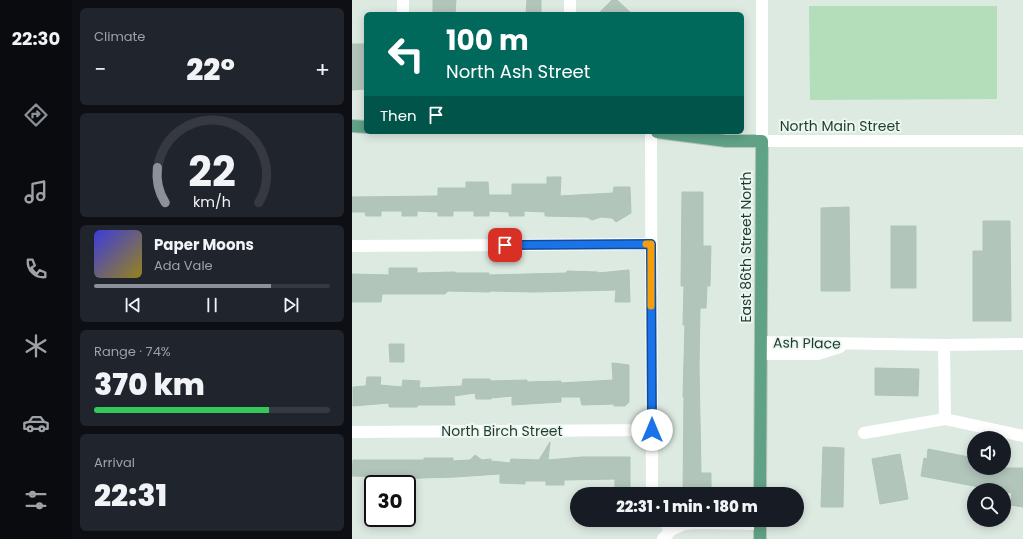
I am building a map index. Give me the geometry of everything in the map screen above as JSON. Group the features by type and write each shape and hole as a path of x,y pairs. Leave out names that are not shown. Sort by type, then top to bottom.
{"main road":[{"path":"352,126 364,127"},
{"name":"North Main Street","path":"674,134 726,140 762,141"},
{"name":"East 86th Street North","path":"760,487 762,141"},
{"path":"760,527 760,539"}],"street":[{"path":"404,0 404,12"},
{"path":"570,0 570,12"},
{"name":"East 86th Street North","path":"762,0 762,141"},
{"path":"651,134 652,487"},
{"name":"North Main Street","path":"762,141 1023,141"},
{"path":"352,246 651,244"},
{"name":"Ash Place","path":"761,348 853,344 1023,344"},
{"path":"944,345 945,419"},
{"path":"864,433 945,419 1023,436"},
{"name":"North Birch Street","path":"352,432 652,430"},
{"path":"667,535 679,527"}],"green space":[{"path":"809,6 997,6 997,99 810,100"}],"building":[{"path":"433,0 456,0 455,12 433,12"},
{"path":"527,0 541,0 541,12 526,12"},
{"path":"612,0 617,0 630,12 600,12"},
{"path":"352,44 364,44 364,89 352,90"},
{"path":"547,177 561,177 560,196 613,193 614,187 630,187 631,213 616,222 612,218 601,217 592,220 587,217 545,216 545,212 524,211 524,216 509,216 509,212 489,211 489,216 474,216 474,211 453,211 453,216 438,216 438,212 417,211 417,216 402,216 402,211 381,211 381,216 366,216 365,212 352,212 352,197 438,196 438,188 466,188 466,182 488,182 489,195 512,195 512,184 547,184"},
{"path":"682,192 703,192 703,246 711,246 710,286 707,286 706,308 700,308 699,367 701,473 711,473 711,487 683,487 685,325 683,325 684,286 681,286"},
{"path":"849,207 850,291 821,291 821,208"},
{"path":"983,221 1010,221 1011,321 973,321 973,251 983,251"},
{"path":"891,226 916,226 916,288 891,288"},
{"path":"389,268 417,268 417,273 455,272 489,273 489,275 567,273 567,271 598,273 629,270 630,302 615,302 616,290 533,292 448,291 445,294 382,294 381,302 352,302 352,274 389,275"},
{"path":"389,344 404,344 404,362 390,362"},
{"path":"612,363 629,365 629,402 625,406 614,406 614,404 582,405 580,397 561,397 561,402 512,405 512,396 491,399 476,399 475,393 454,396 455,405 389,407 389,403 353,406 353,387 366,386 367,377 381,377 380,385 402,387 403,380 420,381 419,388 462,386 463,379 490,379 490,381 527,380 527,382 561,381 561,383 613,380"},
{"path":"875,368 919,369 918,396 875,395"},
{"path":"550,442 548,460 582,457 630,457 630,487 615,487 615,479 564,480 564,485 546,485 546,481 525,481 525,484 500,483 500,474 416,478 416,475 352,476 353,460 424,460 424,458 453,458 453,461 470,460 475,455 482,460 491,459 491,461 510,463 511,459 539,460"},
{"path":"823,447 844,448 843,507 821,507"},
{"path":"928,449 967,457 967,475 1011,475 1011,468 1023,468 1023,507 1011,505 1011,483 967,483 967,485 921,476 924,458 927,459"},
{"path":"900,454 908,499 880,504 872,459"}],"slow traffic":[{"path":"646,244 651,244 651,306"}],"route":[{"path":"505,245 651,244 652,430"}]}
